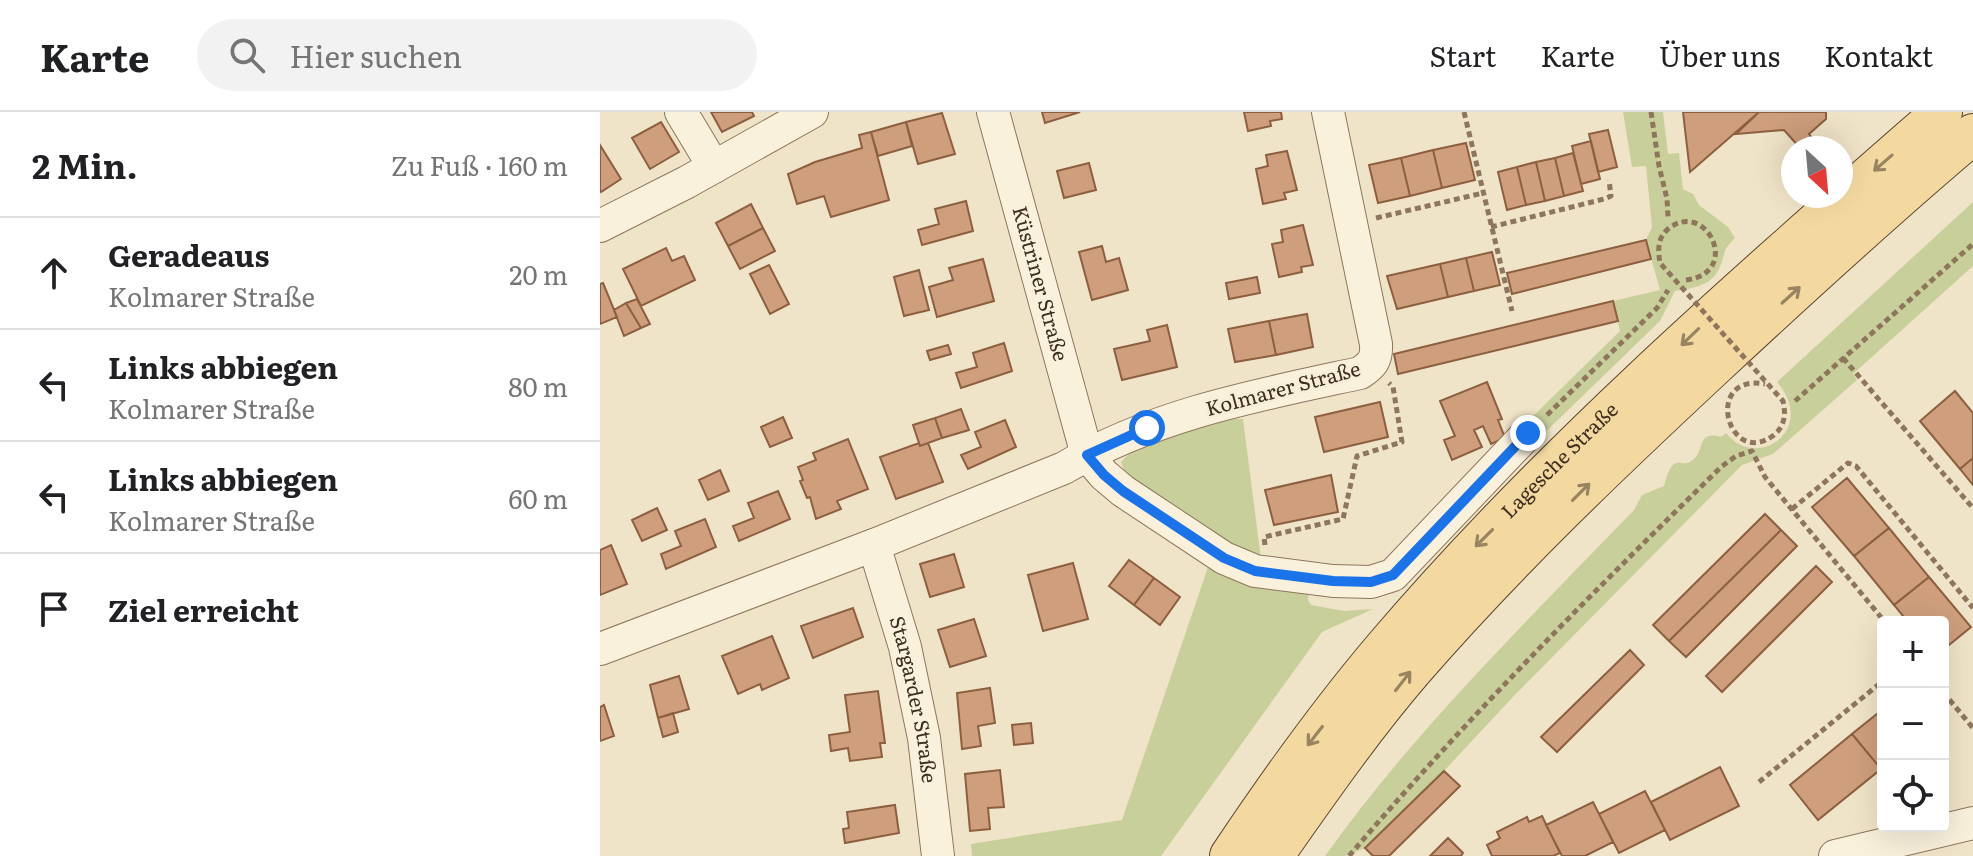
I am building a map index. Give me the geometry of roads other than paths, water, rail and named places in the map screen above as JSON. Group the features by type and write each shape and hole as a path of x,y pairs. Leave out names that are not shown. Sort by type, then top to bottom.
{"main road":[{"name":"Lagesche Straße","path":"1230,856 1308,744 1384,648 1470,553 1579,442 1720,308 1942,112"},
{"name":"Lagesche Straße","path":"1273,856 1336,766 1412,670 1497,575 1598,474 1903,193 1973,134"}],"street":[{"path":"681,112 714,167"},
{"path":"600,226 812,112"},
{"name":"Küstriner Straße","path":"993,112 1087,455"},
{"name":"Kolmarer Straße","path":"600,649 874,545 1064,468 1147,428 1197,411 1360,373 1372,365 1377,356 1376,344 1328,112"},
{"path":"1087,455 1123,491 1224,558 1255,571 1358,582 1383,580 1393,575 1528,433"},
{"name":"Stargarder Straße","path":"874,545 905,647 924,738 938,856"},
{"path":"1835,856 1973,823"}]}
